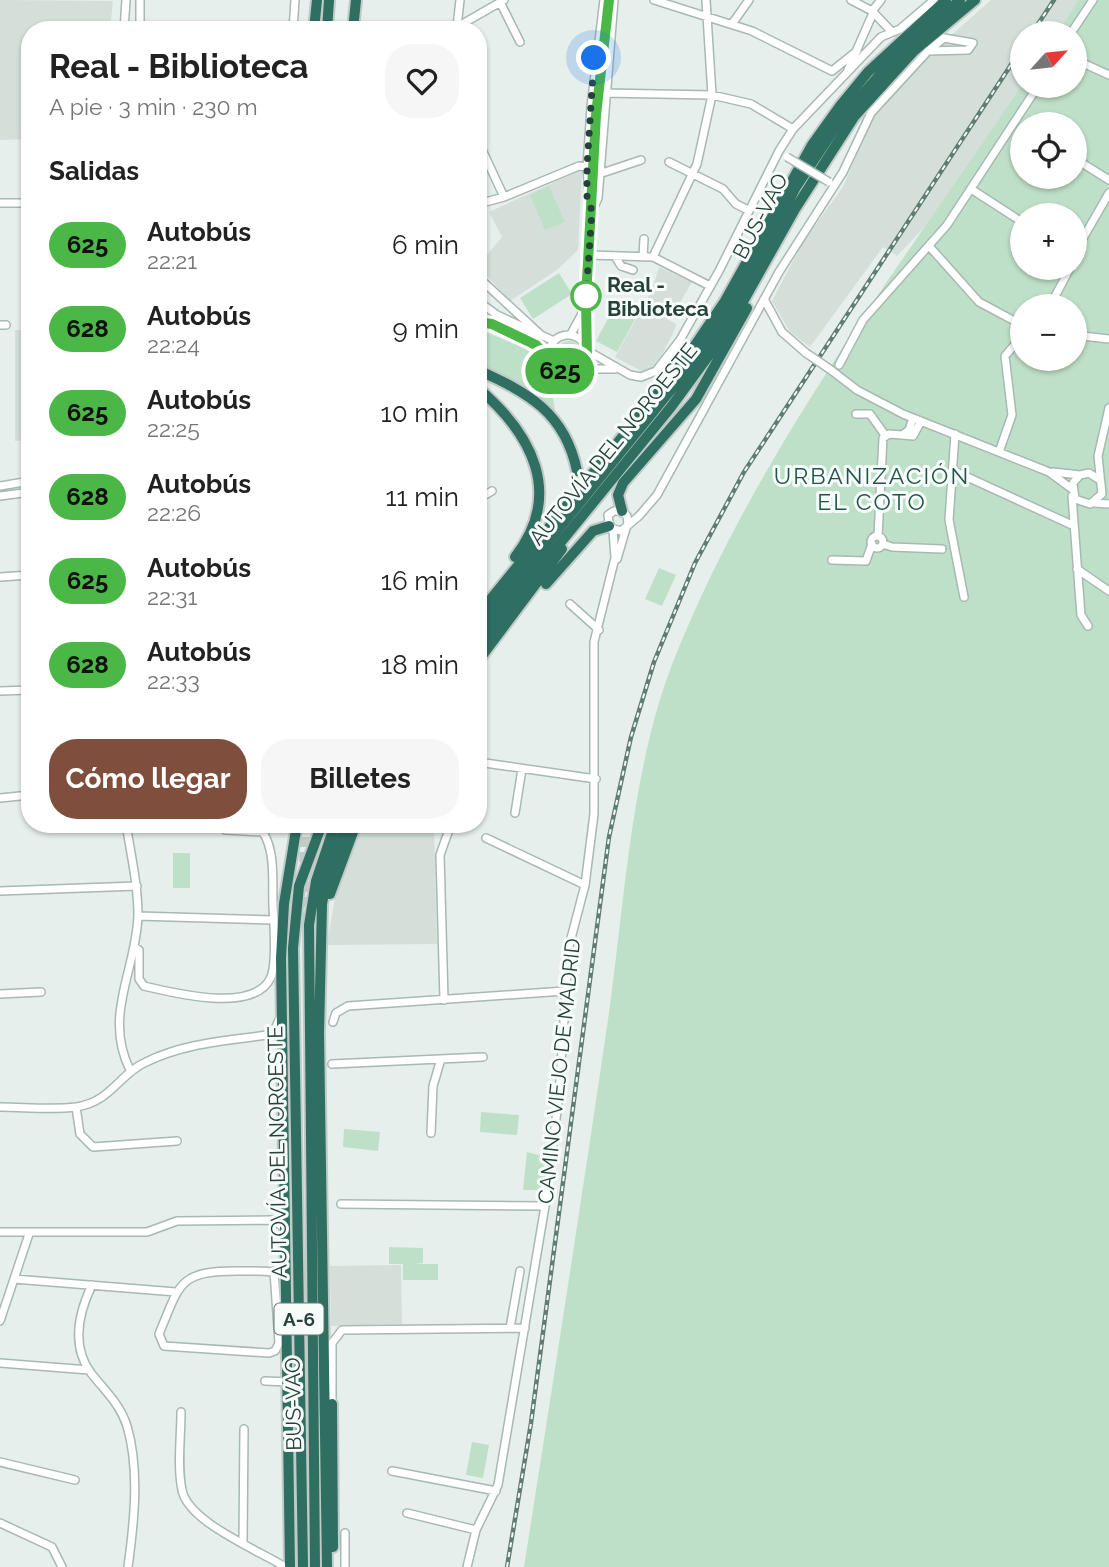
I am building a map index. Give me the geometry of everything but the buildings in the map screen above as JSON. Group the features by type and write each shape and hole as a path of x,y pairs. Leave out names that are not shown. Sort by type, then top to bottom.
{"highway":[{"path":"354,21 356,0"},
{"name":"AUTOVÍA DEL NOROESTE","path":"487,604 687,357 725,301 779,201 838,109 877,63 946,0"},
{"name":"BUS-VAO","path":"487,618 703,350 743,287 796,187 841,118 897,55 960,0"},
{"name":"AUTOVÍA DEL NOROESTE","path":"487,633 671,407 726,332 760,276 795,209 854,117 914,51 975,0"},
{"path":"315,21 316,1"},
{"path":"328,21 329,3"},
{"path":"624,512 618,495 623,484 696,398 741,322 760,276"},
{"path":"487,375 531,398 547,411 561,428 572,449 577,471"},
{"path":"487,397 510,419 526,444 536,468 540,491 539,513 532,534 487,592"},
{"path":"510,621 593,531 611,528"},
{"path":"487,650 562,549"},
{"path":"288,1567 289,1382 281,1006 282,915 296,833"},
{"path":"295,1071 286,971 287,925 295,873 311,833"},
{"name":"AUTOVÍA DEL NOROESTE","path":"303,1567 292,977 295,909 307,856 318,833"},
{"name":"BUS-VAO","path":"315,1567 310,1280 309,925 319,870 332,833"},
{"name":"AUTOVÍA DEL NOROESTE","path":"327,1567 319,1033 322,904 327,876 343,833"},
{"path":"322,904 329,898 351,833"},
{"path":"303,922 310,1280"},
{"path":"332,1404 333,1567"}],"street":[{"path":"125,21 126,0"},
{"path":"140,0 140,21"},
{"path":"294,21 295,0"},
{"path":"454,21 458,0"},
{"path":"592,211 587,196 587,167 594,58 604,0"},
{"path":"592,211 598,198 604,93 614,0"},
{"path":"654,0 706,19 733,24 832,71 857,51"},
{"path":"653,257 693,173 712,95 706,0"},
{"path":"733,24 750,0"},
{"path":"851,0 873,12 892,32"},
{"path":"846,74 869,28 873,12 881,0"},
{"path":"571,334 617,369 641,377 656,371 680,340 793,129 880,38 934,0"},
{"path":"1080,21 1093,0"},
{"path":"464,21 500,1 520,42"},
{"path":"869,28 878,29 880,38"},
{"path":"487,307 554,341 571,334 583,312 592,211 596,115 605,30"},
{"path":"645,509 611,512 607,519 611,528 621,531 645,509 669,476 764,299 832,185 870,113 928,51 944,38 973,43 968,50 928,51"},
{"path":"1087,65 1109,75"},
{"path":"604,93 712,95 751,104 793,129"},
{"path":"839,365 863,320 929,246 1010,136"},
{"path":"779,151 832,185"},
{"path":"599,174 641,160"},
{"path":"487,161 503,197"},
{"path":"669,162 723,189 736,204 748,210"},
{"path":"487,201 579,166 587,167"},
{"path":"1087,166 1109,180"},
{"path":"971,189 1010,214"},
{"path":"1087,231 1109,193"},
{"path":"0,203 21,203"},
{"path":"643,257 644,239"},
{"path":"929,246 979,302 1010,320"},
{"path":"589,254 653,257 710,286"},
{"path":"615,256 621,265 633,270"},
{"path":"487,285 541,335"},
{"path":"581,369 589,325 586,298"},
{"path":"764,299 782,332 857,390 917,420 1049,471 1082,474 1100,480"},
{"path":"487,322 525,340 549,356 555,368 561,372 617,369"},
{"path":"1087,336 1109,339"},
{"path":"549,356 554,341"},
{"path":"999,452 1012,415 1005,356 1010,350"},
{"path":"1049,471 1072,490 1078,502 1109,503 1100,480 1098,456 1109,408"},
{"path":"856,414 870,414 886,435"},
{"path":"886,435 902,435 917,420"},
{"path":"955,434 949,520 964,597"},
{"path":"886,435 881,453 878,536 883,544 892,547 942,550"},
{"path":"1088,626 1081,615 1072,523 1072,490 1098,456"},
{"path":"952,470 1072,523"},
{"path":"0,486 21,482"},
{"path":"487,494 492,491"},
{"path":"1072,523 1103,491"},
{"path":"0,496 21,493"},
{"path":"624,512 627,525"},
{"name":"CAMINO VIEJO DE MADRID","path":"613,566 625,542 627,525"},
{"name":"CAMINO VIEJO DE MADRID","path":"467,1567 476,1530 496,1492 545,1206 559,1096 569,946 585,886 596,779 593,661 616,552 611,528"},
{"path":"832,560 866,561 872,538 878,536"},
{"path":"872,544 877,548 883,544"},
{"path":"1077,569 1109,591"},
{"path":"0,577 21,576"},
{"path":"570,604 599,630"},
{"path":"0,691 21,690"},
{"path":"487,763 596,779"},
{"path":"515,813 522,769"},
{"path":"0,798 21,796"},
{"path":"128,833 137,886 138,916 135,947 120,1001 119,1019 120,1040 130,1070"},
{"path":"135,947 139,950 139,979 144,986 179,994 243,997 261,990 272,974 274,920 270,848 266,833"},
{"path":"443,1000 440,855 448,833"},
{"path":"486,838 585,886"},
{"path":"0,891 137,886"},
{"path":"138,916 274,920"},
{"path":"333,1022 336,1013 348,1006 564,991"},
{"path":"0,994 41,992"},
{"path":"0,1107 76,1107 100,1099 116,1089 130,1070 169,1052 201,1043 267,1035 277,1027 281,1006"},
{"path":"267,1035 278,1041 282,1050"},
{"path":"332,1064 483,1057"},
{"path":"431,1133 433,1086 441,1059"},
{"path":"76,1107 80,1134 93,1147 177,1141"},
{"path":"341,1204 545,1206"},
{"path":"272,1220 284,1210"},
{"path":"0,1232 147,1232 177,1221 272,1220 284,1227"},
{"path":"0,1321 29,1234"},
{"path":"274,1271 279,1343 275,1351 269,1353 164,1346 159,1334 176,1292 200,1272 274,1271 286,1275"},
{"path":"510,1328 520,1271"},
{"path":"14,1279 176,1292"},
{"path":"92,1285 83,1304 77,1328 89,1370 120,1409 127,1428 133,1502 128,1567"},
{"path":"332,1404 332,1343 335,1336 346,1329 526,1328"},
{"path":"0,1363 89,1370"},
{"path":"264,1381 289,1382"},
{"path":"181,1412 182,1490 188,1504 200,1518 288,1567"},
{"path":"243,1542 244,1429"},
{"path":"0,1462 75,1480"},
{"path":"392,1471 496,1492"},
{"path":"407,1513 476,1530"},
{"path":"0,1524 51,1547 62,1567"},
{"path":"345,1533 345,1567"},
{"path":"275,1561 290,1554"}],"shaded area":[{"path":"0,0 113,1 111,21 21,21 21,139 0,140"},
{"path":"991,0 1091,0 1078,21 1010,21 1010,98 1015,98 968,181 897,256 883,247 810,347 790,332 772,301 803,242 843,187 873,115 928,56"},
{"path":"579,171 582,172 578,250 557,270 510,301 487,276 487,255 502,237 489,212"},
{"path":"659,267 692,282 677,308 673,307 667,319 676,324 675,329 662,355 647,374 615,357 652,290"},
{"path":"15,330 21,330 21,441 15,441"},
{"path":"357,833 434,833 437,944 327,945 338,879"},
{"path":"401,1265 402,1324 331,1326 330,1266"}],"green space":[{"path":"1079,0 1109,0 1109,1567 524,1567 609,1013 632,830 640,783 662,694 677,652 711,576 749,502 791,430 881,291 1013,98 1087,98 1087,21 1065,21"},
{"path":"549,186 565,222 545,230 530,195"},
{"path":"559,273 572,294 533,319 520,298"},
{"path":"618,300 639,312 617,352 596,341"},
{"path":"487,332 518,345 537,357 548,375 555,410 536,393 487,368"},
{"path":"569,341 578,345 582,354 578,363 569,367 560,363 556,354 560,345"},
{"path":"659,568 676,575 662,606 645,599"},
{"path":"173,853 190,853 190,888 173,888"},
{"path":"481,1112 519,1115 517,1135 480,1132"},
{"path":"344,1129 380,1132 378,1151 343,1147"},
{"path":"527,1152 546,1157 541,1190 523,1190"},
{"path":"389,1247 423,1248 423,1263 415,1264 438,1264 438,1280 403,1280 403,1264 389,1264"},
{"path":"472,1442 489,1445 483,1478 466,1475"}],"tunnel":[{"path":"605,31 609,0"},
{"path":"303,922 305,833"}],"railway":[{"path":"1040,21 1054,0"},
{"path":"507,1567 531,1423 609,837 631,737 654,662 695,563 744,472 1010,66"}],"bus line":[{"name":"625","path":"487,323 536,345 561,372 581,369 587,359 585,344 589,325 586,298 596,115 609,0"}],"place":[{"name":"Real - Biblioteca","path":"586,296"}],"district":[{"name":"URBANIZACIÓN EL COTO","path":"872,488"}],"route":[{"path":"586,296 592,211 587,196 587,167 594,58"}]}
